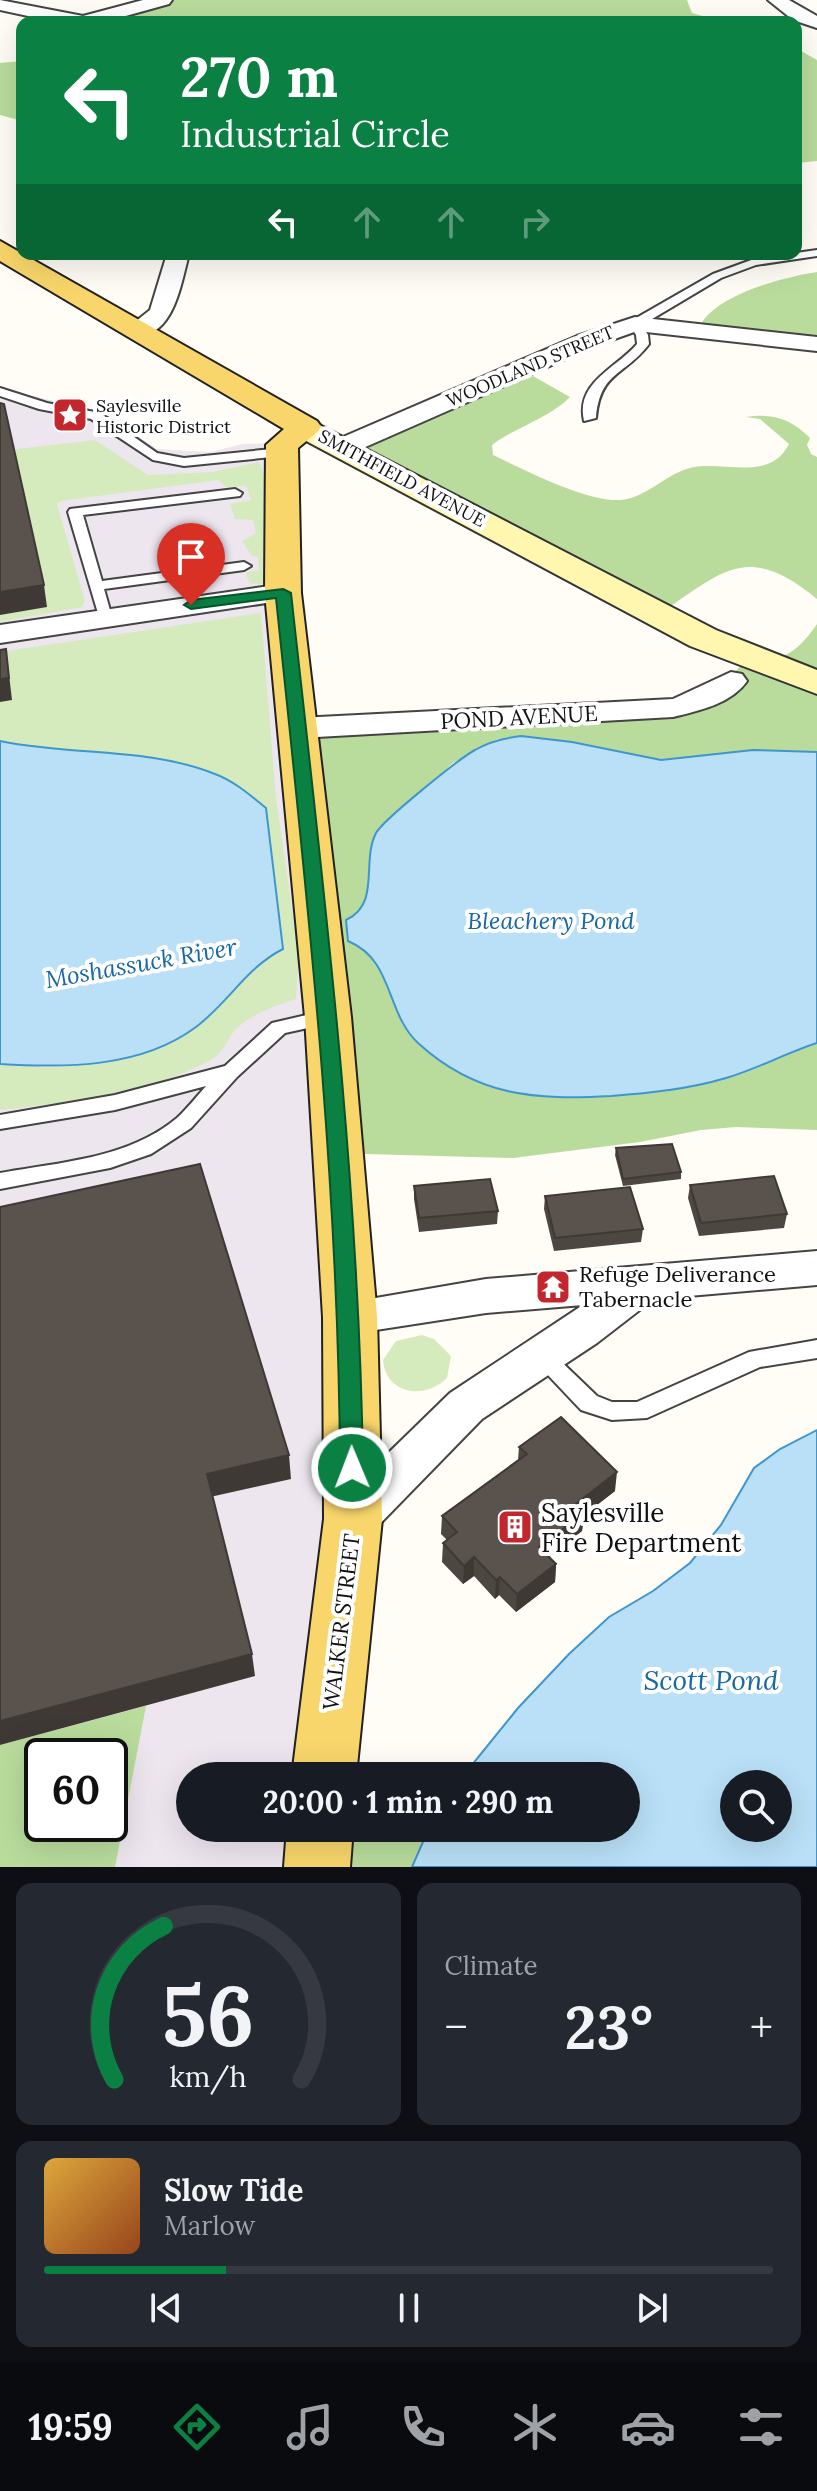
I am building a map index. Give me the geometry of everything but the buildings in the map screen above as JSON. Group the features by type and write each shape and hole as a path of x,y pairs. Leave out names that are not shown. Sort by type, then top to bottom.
{"main road":[{"name":"SMITHFIELD AVENUE","path":"19,260 138,329 294,440 345,446 703,638 817,683"},
{"name":"WALKER STREET","path":"294,440 283,593 328,1017 350,1317 353,1519 326,1762"},
{"path":"317,1867 319,1842"}],"street":[{"path":"105,16 163,0"},
{"path":"777,0 799,16"},
{"path":"0,5 54,16"},
{"path":"138,329 161,313 176,260"},
{"name":"WOODLAND STREET","path":"345,446 586,341 635,324 817,344"},
{"path":"0,634 283,593"},
{"name":"POND AVENUE","path":"299,728 673,708 697,702 731,681"},
{"path":"350,1317 486,1296 817,1268"},
{"path":"353,1519 466,1406 582,1330 641,1285"}],"lane":[{"path":"589,418 589,404 596,386 643,344 642,335 635,324 730,271 768,260"},
{"path":"0,392 44,406 95,416 153,456 184,462 294,440"},
{"path":"105,617 75,512 235,493"},
{"path":"96,586 244,566"},
{"path":"0,1181 110,1160 144,1149 184,1123 230,1072 279,1028 328,1017"},
{"path":"0,1122 67,1113 157,1094 230,1072"},
{"path":"540,1355 589,1403 612,1411 639,1411 757,1358 817,1349"}],"shaded area":[{"path":"0,389 96,410 157,449 211,452 242,444 274,443 342,1302 310,1762 176,1762 176,1842 301,1842 299,1867 0,1867 0,1064 45,1067 110,1062 196,1027 268,956 128,757 0,741"}],"green space":[{"path":"152,0 687,0 692,13 702,16 98,16"},
{"path":"802,51 817,60 817,161 802,162"},
{"path":"16,62 16,119 0,115 0,63"},
{"path":"817,272 817,345 699,328 707,316 734,297 769,283"},
{"path":"524,371 570,397 492,445 493,455 556,484 591,496 621,500 631,498 694,467 748,468 771,462 781,455 789,444 760,419 746,417 781,419 803,431 810,438 807,445 811,454 817,457 817,599 792,581 753,567 735,569 718,576 659,614 351,451"},
{"path":"95,440 148,475 213,472 259,462 269,505 266,585 250,583 246,576 247,572 259,570 258,557 252,556 242,541 256,533 253,520 235,519 230,504 251,500 246,486 226,487 219,480 61,501 57,504 85,601 82,607 0,622 0,451"},
{"path":"261,613 276,798 299,957 296,999 261,1012 245,1022 232,1034 217,1056 185,1072 107,1095 0,1110 0,1064 45,1067 110,1062 196,1027 268,956 244,790 216,776 156,760 0,741 0,661 6,651"},
{"path":"817,624 817,752 753,750 661,760 552,739 498,739 453,763 377,832 367,902 360,914 365,949 378,966 403,1025 417,1042 446,1064 644,1093 725,1078 817,1043 817,1130 736,1127 701,1130 640,1142 513,1158 331,1153 298,725 680,707 716,693 743,663 767,661 786,655 802,643"},
{"path":"422,1335 434,1339 451,1356 447,1378 438,1385 418,1391 399,1387 391,1381 383,1360 396,1341"},
{"path":"146,1706 128,1799 128,1738 26,1738"},
{"path":"24,1739 24,1842 120,1842 115,1867 0,1867 0,1745"},
{"path":"301,1842 423,1842 412,1867 299,1867"}],"water":[{"name":"Bleachery Pond","path":"521,736 572,742 661,760 753,750 817,752 817,1043 749,1070 684,1088 611,1096 558,1097 485,1085 462,1075 418,1043 400,1017 374,961 348,941 346,920 357,913 363,904 372,844 382,826 467,755 492,742"},
{"name":"Moshassuck River","path":"0,741 189,765 229,780 242,789 266,808 283,949 259,965 196,1027 151,1051 127,1058 77,1065 0,1064"},
{"name":"Scott Pond","path":"817,1430 817,1867 412,1867 423,1842 640,1842 640,1762 474,1762 518,1708 609,1617 653,1591 690,1563 721,1525 754,1468 780,1449"}],"place":[{"name":"Saylesville Historic District","path":"70,415"},
{"name":"Refuge Deliverance Tabernacle","path":"553,1287"},
{"name":"Saylesville Fire Department","path":"515,1527"}],"route":[{"path":"191,605 283,593 328,1017 350,1317 352,1468"}]}
